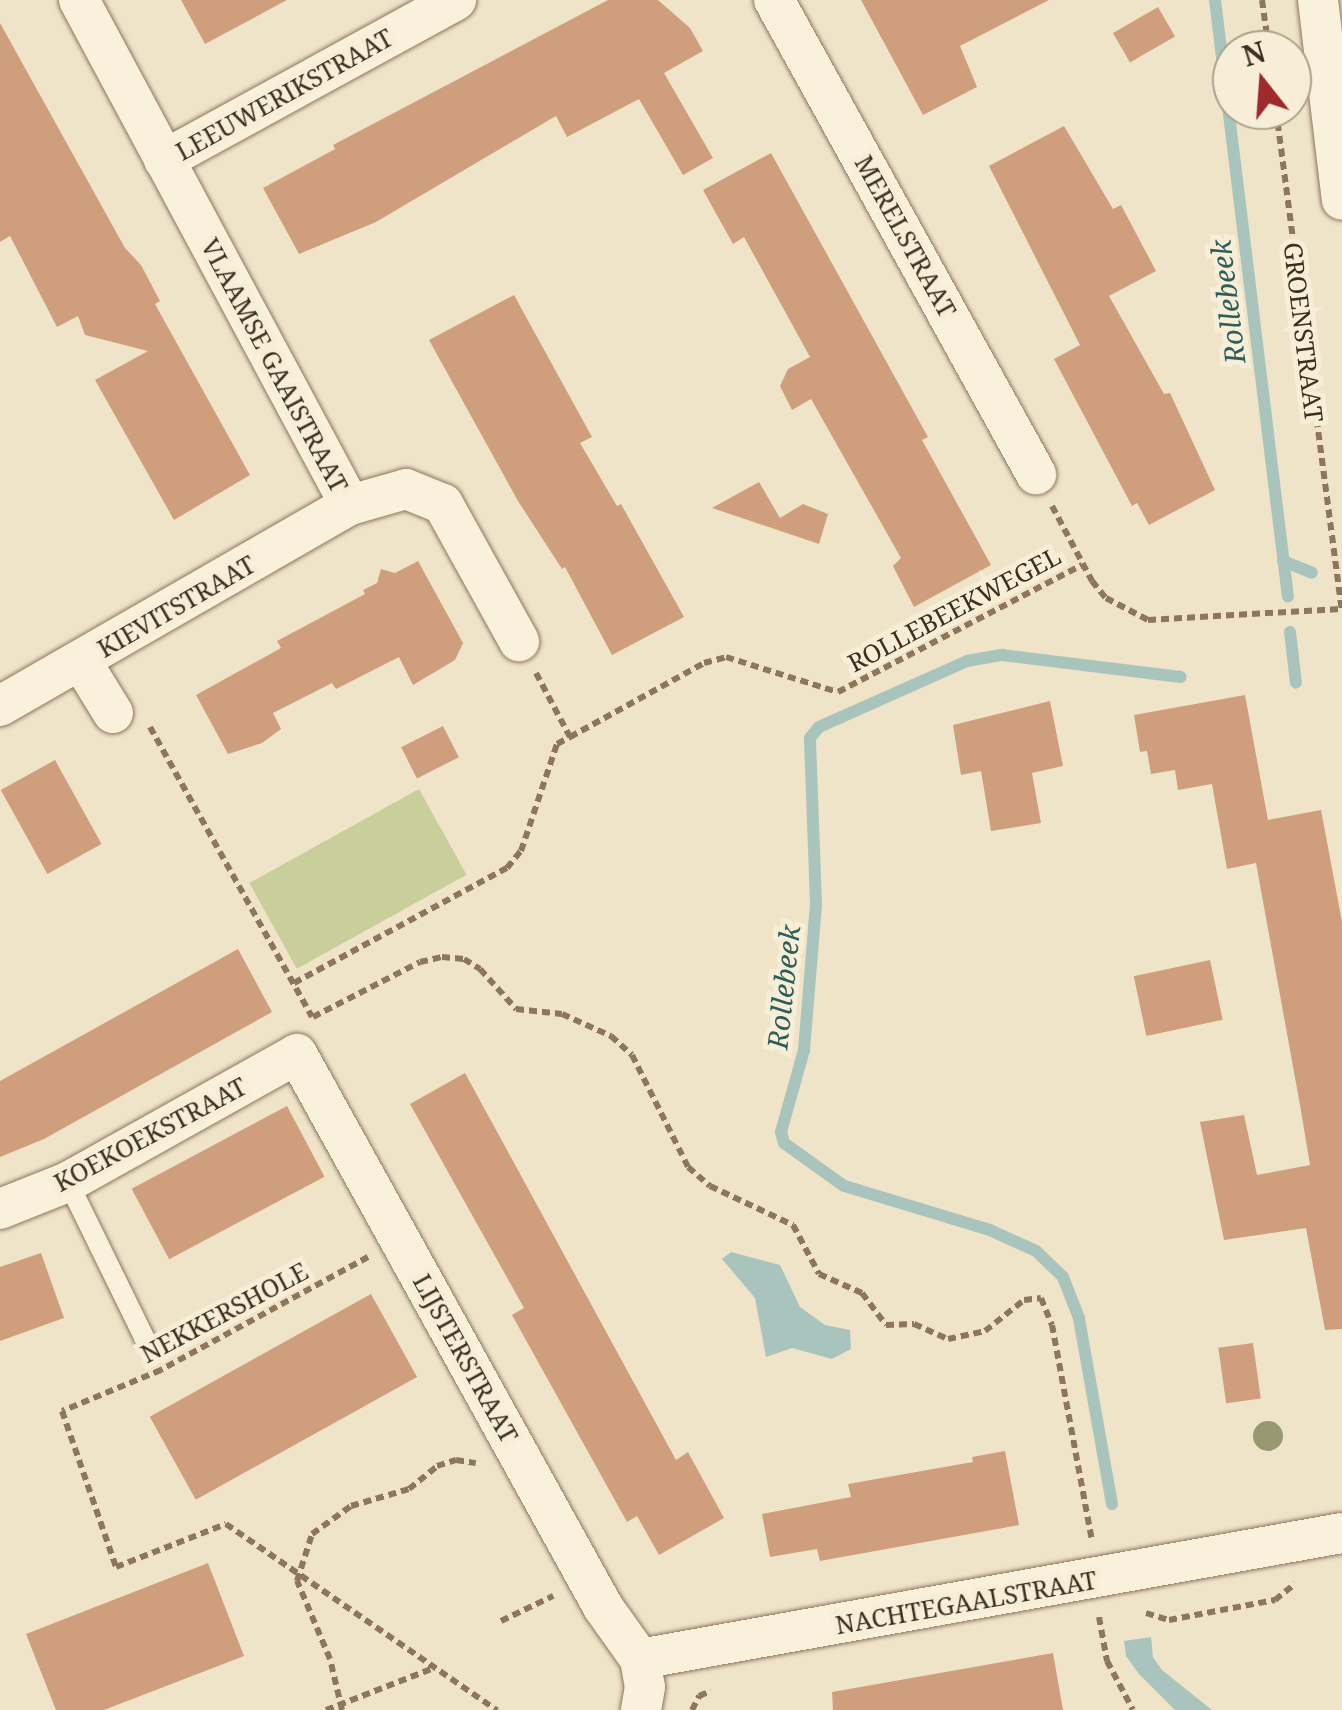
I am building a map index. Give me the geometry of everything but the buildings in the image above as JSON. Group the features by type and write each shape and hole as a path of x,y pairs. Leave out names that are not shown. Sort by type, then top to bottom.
{"street":[{"name":"VLAAMSE GAAISTRAAT","path":"79,0 350,504 406,489 443,504 520,641"},
{"name":"LEEUWERIKSTRAAT","path":"164,160 456,0"},
{"name":"MERELSTRAAT","path":"774,0 1036,474"},
{"path":"1318,0 1342,200"},
{"name":"KIEVITSTRAAT","path":"0,706 350,504"},
{"path":"82,661 113,713"},
{"name":"KOEKOEKSTRAAT","path":"0,1209 68,1182 305,1036"},
{"name":"LIJSTERSTRAAT","path":"305,1036 400,1239 603,1607 640,1659"},
{"name":"NACHTEGAALSTRAAT","path":"640,1659 1342,1533"},
{"path":"640,1659 645,1687 641,1710"}],"lane":[{"path":"68,1182 145,1340"}],"path":[{"path":"1262,0 1266,30"},
{"name":"GROENSTRAAT","path":"1279,130 1341,610"},
{"name":"ROLLEBEEKWEGEL","path":"1036,474 1082,564 1106,598 1148,620 1341,610"},
{"name":"ROLLEBEEKWEGEL","path":"294,983 506,868 521,851 557,744 704,663 726,657 838,692 1082,564"},
{"path":"520,641 570,738"},
{"path":"113,713 138,705 294,983 305,1036 420,962 442,957 464,959 480,969 516,1009 562,1014 611,1036 632,1055 688,1167 710,1186 793,1224 819,1274 862,1293 886,1325 914,1324 948,1339 986,1331 1024,1300 1041,1298 1052,1325 1099,1578 1099,1621 1115,1680 1133,1710"},
{"name":"NEKKERSHOLE","path":"297,1572 226,1524 116,1566 62,1412 161,1370 400,1239"},
{"path":"340,1708 330,1659 300,1596 297,1572 312,1534 351,1506 394,1497 437,1466 456,1460 496,1465 519,1455"},
{"path":"297,1572 497,1710"},
{"path":"1140,1612 1170,1620 1187,1617 1275,1600 1296,1583 1311,1580"},
{"path":"1080,1624 1113,1618"},
{"path":"326,1710 340,1708 435,1668"},
{"path":"692,1710 699,1696 715,1688"}],"green space":[{"path":"419,789 467,875 297,969 249,883"}],"water":[{"path":"731,1252 780,1265 800,1307 825,1325 850,1330 851,1349 832,1359 792,1348 766,1357 755,1298 722,1259"},
{"path":"1151,1637 1153,1657 1162,1670 1212,1710 1175,1710 1139,1674 1126,1656 1124,1641"}],"waterway":[{"name":"Rollebeek","path":"1215,0 1288,597"},
{"path":"1283,561 1312,573"},
{"name":"Rollebeek","path":"1290,632 1296,683"},
{"name":"Rollebeek","path":"1112,1504 1079,1318 1063,1277 1036,1251 990,1230 844,1186 784,1143 781,1132 804,1050 816,904 810,738 819,727 967,661 1002,655 1181,677"}]}
